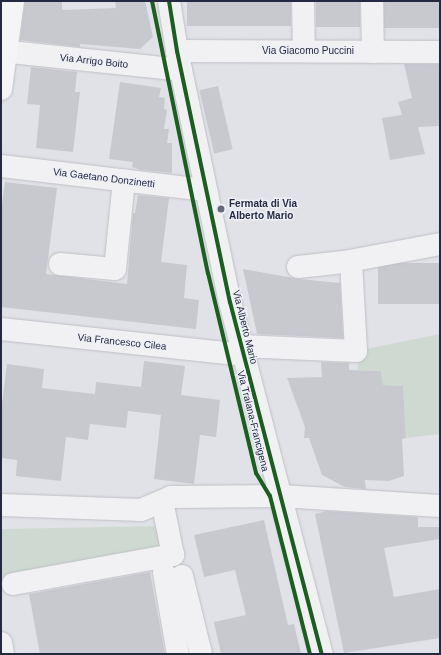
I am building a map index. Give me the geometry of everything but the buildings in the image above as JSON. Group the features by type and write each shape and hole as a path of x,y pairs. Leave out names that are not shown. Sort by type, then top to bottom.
{"main road":[{"path":"1,89 4,51 13,1"}],"street":[{"name":"Via Alberto Mario","path":"169,1 179,60 206,190 243,350 322,654"},
{"path":"303,1 304,51"},
{"path":"372,1 373,52"},
{"name":"Via Arrigo Boito","path":"4,51 179,60"},
{"name":"Via Giacomo Puccini","path":"179,60 304,51 440,52"},
{"name":"Via Gaetano Donzinetti","path":"1,166 206,190"},
{"path":"60,264 115,269 124,180"},
{"path":"298,267 351,261 440,244"},
{"name":"Via Francesco Cilea","path":"1,329 243,350 356,351 351,261"},
{"path":"1,505 141,510 171,497 281,496 440,506"},
{"path":"13,584 172,555 162,501"},
{"path":"178,654 173,574 201,654"},
{"path":"1,643 3,654"}],"shaded area":[{"path":"440,334 440,434 406,438 403,386 383,385 381,371 358,370 356,351"},
{"path":"158,526 163,547 4,581 1,572 1,529"}],"cycle path":[{"name":"Via Traiana-Francigena","path":"152,1 208,273 256,473 270,496 310,654"},
{"name":"Via Traiana-Francigena","path":"169,1 177,51 230,302 322,654"}],"place":[{"name":"Fermata di Via Alberto Mario","path":"221,209"}]}
